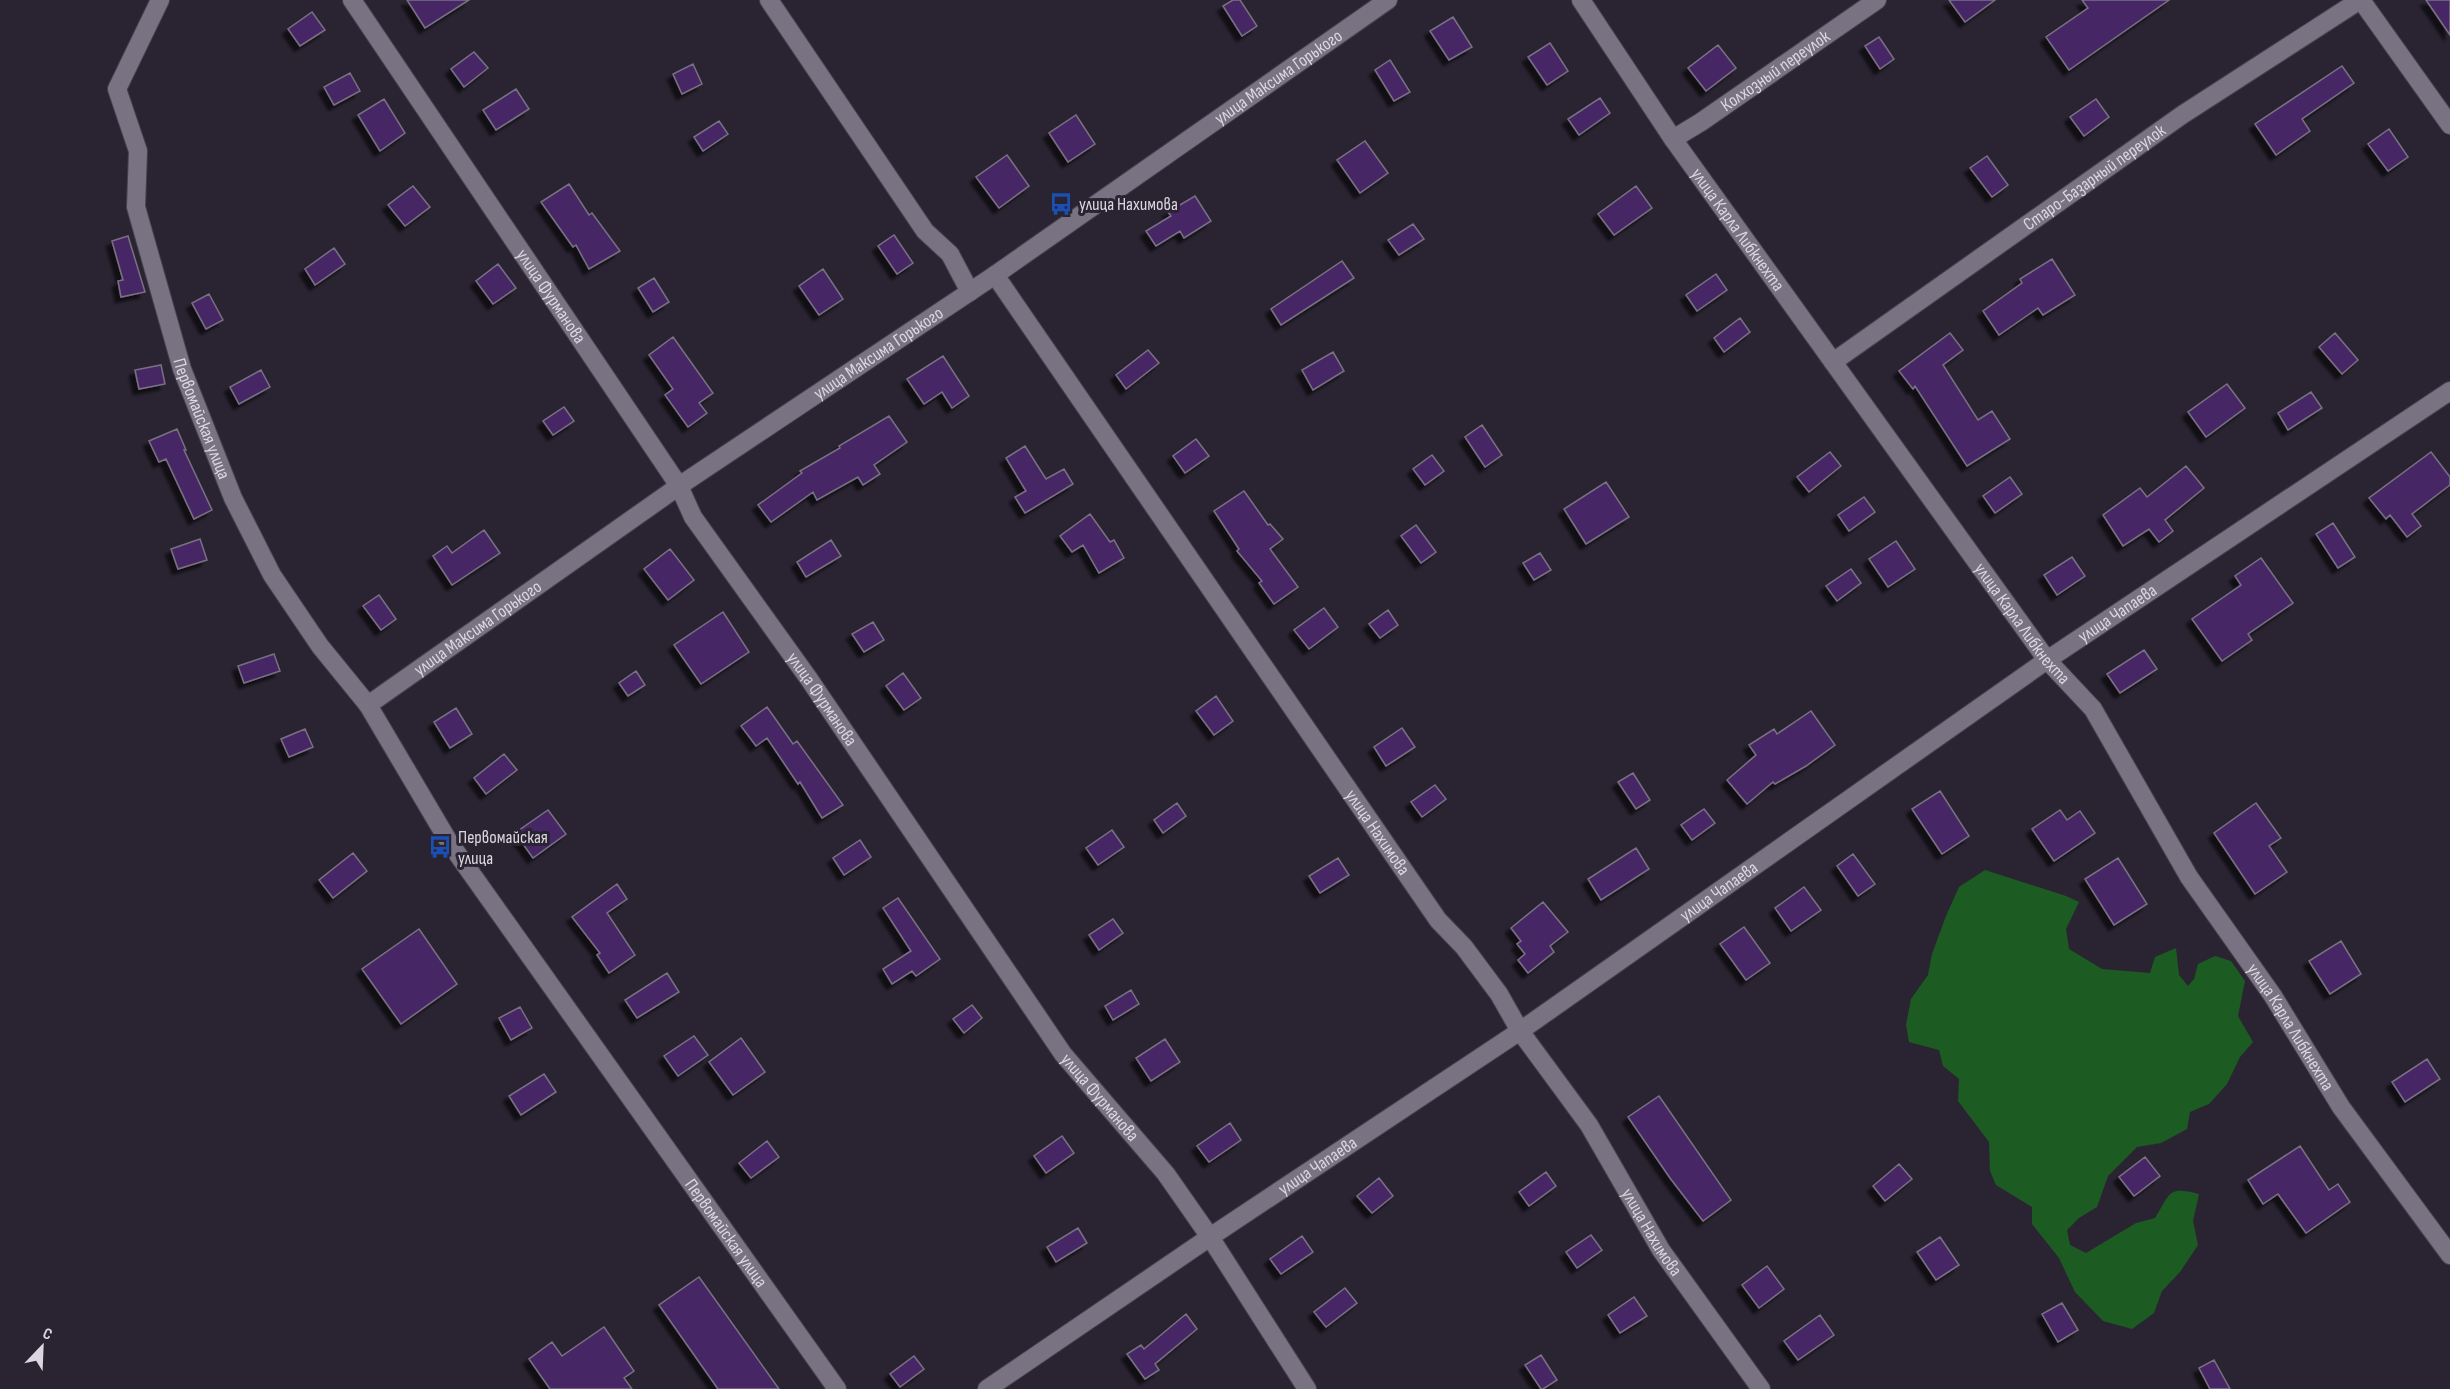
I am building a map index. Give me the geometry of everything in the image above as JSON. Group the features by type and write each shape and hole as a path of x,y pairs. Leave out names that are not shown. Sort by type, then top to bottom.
{"street":[{"name":"Первомайская улица","path":"160,0 117,89 138,150 136,207 155,278 182,369 233,498 272,575 320,646 368,705 449,842 837,1389"},
{"name":"улица Фурманова","path":"352,0 679,486 693,516 809,679 1063,1054 1166,1174 1210,1237 1307,1389"},
{"path":"769,0 925,231 950,254 969,292"},
{"name":"улица Максима Горького","path":"368,705 679,486 995,275 1388,0"},
{"name":"улица Карла Либкнехта","path":"1581,0 1672,139 2047,660 2093,709 2189,877 2273,996 2341,1107 2450,1255"},
{"name":"Колхозный переулок","path":"1672,139 1701,122 1877,0"},
{"path":"2361,0 2450,125"},
{"name":"Старо-Базарный переулок","path":"1833,362 2182,115 2361,0"},
{"name":"улица Нахимова","path":"995,275 1437,920 1464,947 1499,994 1520,1031 1589,1125 1661,1250 1761,1389"},
{"name":"улица Чапаева","path":"987,1389 1210,1237 1520,1031 2047,660 2450,392"}],"green space":[{"path":"1985,870 2079,902 2066,929 2069,949 2102,969 2150,973 2155,957 2176,948 2179,975 2188,986 2194,979 2198,964 2215,956 2231,961 2245,981 2238,1016 2253,1042 2240,1057 2227,1084 2209,1104 2190,1112 2187,1129 2161,1143 2137,1147 2108,1176 2097,1207 2079,1218 2067,1230 2070,1245 2086,1253 2136,1223 2155,1218 2168,1197 2175,1191 2199,1194 2193,1221 2198,1245 2180,1272 2162,1291 2154,1313 2132,1329 2103,1321 2075,1292 2059,1258 2032,1224 2032,1207 1996,1185 1990,1171 1989,1142 1958,1101 1959,1079 1943,1066 1939,1050 1909,1042 1906,1025 1911,999 1928,975 1932,954 1946,916 1959,887"}],"building":[{"path":"407,0 469,0 425,28"},
{"path":"1233,0 1240,0 1257,26 1242,36 1223,6"},
{"path":"1949,0 1995,0 1965,22"},
{"path":"2082,0 2169,0 2069,70 2046,37 2088,8"},
{"path":"2426,0 2450,0 2450,35"},
{"path":"312,12 325,30 300,46 288,29"},
{"path":"1453,17 1472,47 1449,60 1430,31"},
{"path":"1879,37 1894,59 1880,69 1865,46"},
{"path":"1550,43 1568,71 1547,85 1528,57"},
{"path":"1718,45 1736,68 1706,91 1688,68"},
{"path":"474,52 488,68 464,87 451,69"},
{"path":"1390,60 1410,92 1394,101 1375,70"},
{"path":"693,64 702,84 682,94 673,74"},
{"path":"2342,66 2354,83 2302,119 2310,131 2276,155 2255,124"},
{"path":"350,73 360,91 334,105 324,87"},
{"path":"516,89 529,109 496,130 483,110"},
{"path":"1600,98 1610,113 1579,135 1568,119"},
{"path":"384,99 405,133 380,151 358,115"},
{"path":"2096,99 2109,117 2084,136 2070,117"},
{"path":"1076,115 1095,144 1068,162 1049,133"},
{"path":"719,121 728,134 703,151 694,137"},
{"path":"2389,129 2408,157 2388,171 2368,144"},
{"path":"1365,141 1388,173 1360,193 1337,160"},
{"path":"1007,155 1029,186 999,208 976,177"},
{"path":"1987,156 2008,185 1992,197 1970,168"},
{"path":"569,184 589,215 592,213 620,251 589,269 576,245 573,247 541,202"},
{"path":"413,186 430,207 405,226 388,205"},
{"path":"1636,186 1652,208 1614,235 1598,214"},
{"path":"1195,196 1211,221 1184,238 1180,231 1156,246 1146,231 1171,216 1168,212"},
{"path":"1413,224 1424,239 1399,255 1388,240"},
{"path":"894,235 913,263 897,274 878,246"},
{"path":"128,236 145,292 121,297 118,281 123,280 112,241"},
{"path":"334,248 345,264 315,285 305,269"},
{"path":"2052,259 2075,295 2043,315 2038,308 1999,335 1983,311 2022,283 2020,279"},
{"path":"1342,261 1354,278 1281,325 1271,309"},
{"path":"498,264 516,288 493,304 476,281"},
{"path":"823,269 843,299 819,315 799,286"},
{"path":"1716,274 1727,290 1697,311 1686,295"},
{"path":"654,278 669,302 653,312 638,288"},
{"path":"209,294 223,320 206,329 192,303"},
{"path":"1740,318 1750,332 1724,352 1714,338"},
{"path":"1950,333 1963,350 1943,365 1978,420 1992,411 2010,439 1967,466 1915,386 1913,389 1899,371"},
{"path":"2335,333 2358,360 2342,374 2319,347"},
{"path":"673,337 713,393 699,403 707,413 688,427 665,395 673,389 649,355"},
{"path":"1148,350 1159,363 1126,389 1116,375"},
{"path":"1333,352 1344,371 1313,390 1302,370"},
{"path":"943,356 969,396 952,408 942,392 924,404 907,379"},
{"path":"161,365 165,384 139,389 135,370"},
{"path":"261,370 270,387 239,404 230,387"},
{"path":"2227,384 2245,408 2206,437 2188,412"},
{"path":"2311,392 2322,408 2288,430 2278,413"},
{"path":"564,407 574,421 553,435 543,421"},
{"path":"889,416 907,442 874,465 880,474 863,485 858,477 817,500 813,492 771,522 758,505 802,473 800,471"},
{"path":"1482,425 1502,455 1485,467 1465,437"},
{"path":"177,429 186,450 184,450 212,510 194,519 166,459 159,462 149,441"},
{"path":"1196,439 1209,456 1185,473 1173,456"},
{"path":"1025,446 1046,479 1064,469 1073,484 1025,513 1015,497 1026,491 1006,458"},
{"path":"1830,452 1841,466 1809,492 1797,477"},
{"path":"2431,452 2450,477 2450,485 2412,514 2421,526 2407,537 2390,515 2386,519 2369,498"},
{"path":"1432,455 1444,471 1425,485 1413,469"},
{"path":"2186,466 2204,488 2165,520 2173,531 2159,542 2149,529 2123,546 2103,515 2140,488 2147,497"},
{"path":"2010,477 2022,494 1995,513 1983,496"},
{"path":"1606,482 1629,517 1586,544 1564,509"},
{"path":"1244,491 1268,525 1270,524 1283,539 1270,549 1298,587 1274,604 1259,583 1262,581 1237,551 1239,549 1214,511"},
{"path":"1864,497 1875,512 1849,531 1838,515"},
{"path":"1090,514 1110,542 1114,540 1124,558 1099,573 1083,545 1072,552 1060,536"},
{"path":"2333,523 2355,557 2338,568 2316,534"},
{"path":"1416,525 1436,552 1421,563 1401,536"},
{"path":"484,530 500,553 452,585 433,556 447,546 452,553"},
{"path":"200,539 207,560 178,569 171,549"},
{"path":"831,540 841,556 806,577 797,562"},
{"path":"1896,541 1915,569 1888,587 1869,559"},
{"path":"670,549 694,580 668,600 644,569"},
{"path":"1540,553 1551,570 1534,580 1523,563"},
{"path":"2072,557 2085,576 2057,595 2044,575"},
{"path":"2261,558 2293,603 2248,634 2252,640 2222,661 2192,619 2241,585 2235,576"},
{"path":"1851,569 1861,583 1837,601 1826,586"},
{"path":"379,595 396,619 381,630 363,606"},
{"path":"1324,608 1338,627 1309,649 1294,630"},
{"path":"1388,610 1398,625 1380,638 1369,624"},
{"path":"723,612 749,652 701,684 674,645"},
{"path":"873,622 884,640 864,652 852,634"},
{"path":"2144,650 2157,669 2120,693 2107,674"},
{"path":"274,654 280,671 244,683 238,666"},
{"path":"636,671 645,685 628,696 619,683"},
{"path":"903,673 921,698 904,710 886,686"},
{"path":"1216,696 1233,721 1214,735 1196,711"},
{"path":"767,707 793,744 797,741 843,805 822,818 800,782 798,784 767,738 756,746 741,726"},
{"path":"456,708 472,734 450,748 434,722"},
{"path":"1811,711 1835,745 1806,766 1775,784 1773,782 1747,804 1727,780 1756,755 1749,745 1774,729 1777,734"},
{"path":"1402,728 1415,747 1386,766 1374,747"},
{"path":"305,729 313,747 289,757 281,739"},
{"path":"504,754 517,770 486,794 474,778"},
{"path":"1633,773 1650,800 1636,809 1618,782"},
{"path":"1435,785 1446,799 1422,817 1411,802"},
{"path":"1940,791 1969,836 1942,854 1912,809"},
{"path":"1177,803 1186,816 1163,833 1154,820"},
{"path":"2256,803 2281,838 2269,846 2287,872 2255,894 2214,833"},
{"path":"1704,809 1715,823 1692,840 1681,825"},
{"path":"548,810 566,834 533,858 515,833"},
{"path":"2060,810 2067,820 2080,811 2095,833 2054,861 2032,829"},
{"path":"1112,830 1124,847 1098,865 1086,848"},
{"path":"860,840 871,857 844,875 833,858"},
{"path":"1636,848 1649,869 1601,900 1588,879"},
{"path":"353,853 367,871 333,898 319,880"},
{"path":"1853,854 1875,884 1858,896 1837,866"},
{"path":"1338,858 1349,875 1320,893 1309,876"},
{"path":"2118,858 2147,904 2114,925 2085,879"},
{"path":"617,884 627,899 607,913 635,955 609,973 597,955 600,953 572,917"},
{"path":"1804,887 1821,910 1791,931 1775,908"},
{"path":"898,898 940,959 916,976 912,971 892,984 883,969 911,951 883,908"},
{"path":"1543,902 1568,932 1550,946 1554,952 1528,973 1518,960 1525,954 1517,944 1521,941 1511,928"},
{"path":"1113,919 1123,933 1099,950 1089,935"},
{"path":"1744,927 1770,963 1746,980 1720,944"},
{"path":"419,929 457,984 401,1024 362,969"},
{"path":"2341,941 2361,974 2330,994 2309,961"},
{"path":"667,973 679,992 637,1018 625,1000"},
{"path":"1131,990 1139,1004 1113,1020 1105,1006"},
{"path":"972,1005 982,1018 964,1033 953,1019"},
{"path":"520,1007 532,1028 511,1040 499,1018"},
{"path":"694,1036 708,1055 678,1076 664,1056"},
{"path":"741,1038 765,1072 733,1095 709,1062"},
{"path":"1165,1039 1180,1062 1151,1081 1136,1058"},
{"path":"2427,1059 2440,1079 2405,1102 2392,1082"},
{"path":"544,1074 556,1092 521,1115 509,1096"},
{"path":"1659,1096 1731,1200 1703,1221 1628,1117"},
{"path":"1230,1123 1241,1140 1209,1162 1197,1146"},
{"path":"1062,1136 1074,1153 1046,1173 1034,1156"},
{"path":"767,1141 779,1157 751,1178 739,1163"},
{"path":"2300,1146 2329,1190 2338,1184 2350,1202 2306,1233 2278,1194 2263,1204 2248,1180"},
{"path":"2145,1157 2160,1176 2134,1196 2119,1177"},
{"path":"1899,1164 1912,1179 1885,1201 1873,1186"},
{"path":"1546,1172 1556,1186 1529,1206 1519,1192"},
{"path":"1379,1178 1393,1196 1372,1213 1357,1196"},
{"path":"1078,1228 1087,1243 1056,1262 1047,1247"},
{"path":"1591,1235 1602,1250 1577,1268 1566,1252"},
{"path":"1302,1236 1313,1252 1281,1274 1270,1259"},
{"path":"1940,1237 1959,1265 1936,1280 1917,1252"},
{"path":"1767,1266 1784,1289 1759,1308 1742,1285"},
{"path":"699,1277 779,1389 718,1389 659,1305"},
{"path":"1345,1288 1357,1303 1326,1327 1314,1312"},
{"path":"1634,1297 1647,1316 1620,1333 1608,1315"},
{"path":"2062,1303 2078,1330 2058,1342 2042,1314"},
{"path":"1186,1314 1197,1329 1155,1364 1159,1370 1145,1379 1127,1354 1141,1345 1144,1349"},
{"path":"1820,1315 1834,1335 1798,1360 1784,1341"},
{"path":"604,1327 634,1371 624,1378 632,1389 550,1389 529,1359 552,1342 562,1356"},
{"path":"1541,1355 1557,1380 1543,1389 1525,1365"},
{"path":"914,1356 924,1369 900,1387 890,1374"},
{"path":"2214,1360 2230,1389 2210,1389 2199,1368"}],"place":[{"name":"улица Нахимова","path":"1061,204"},
{"name":"Первомайская улица","path":"440,847"}]}
